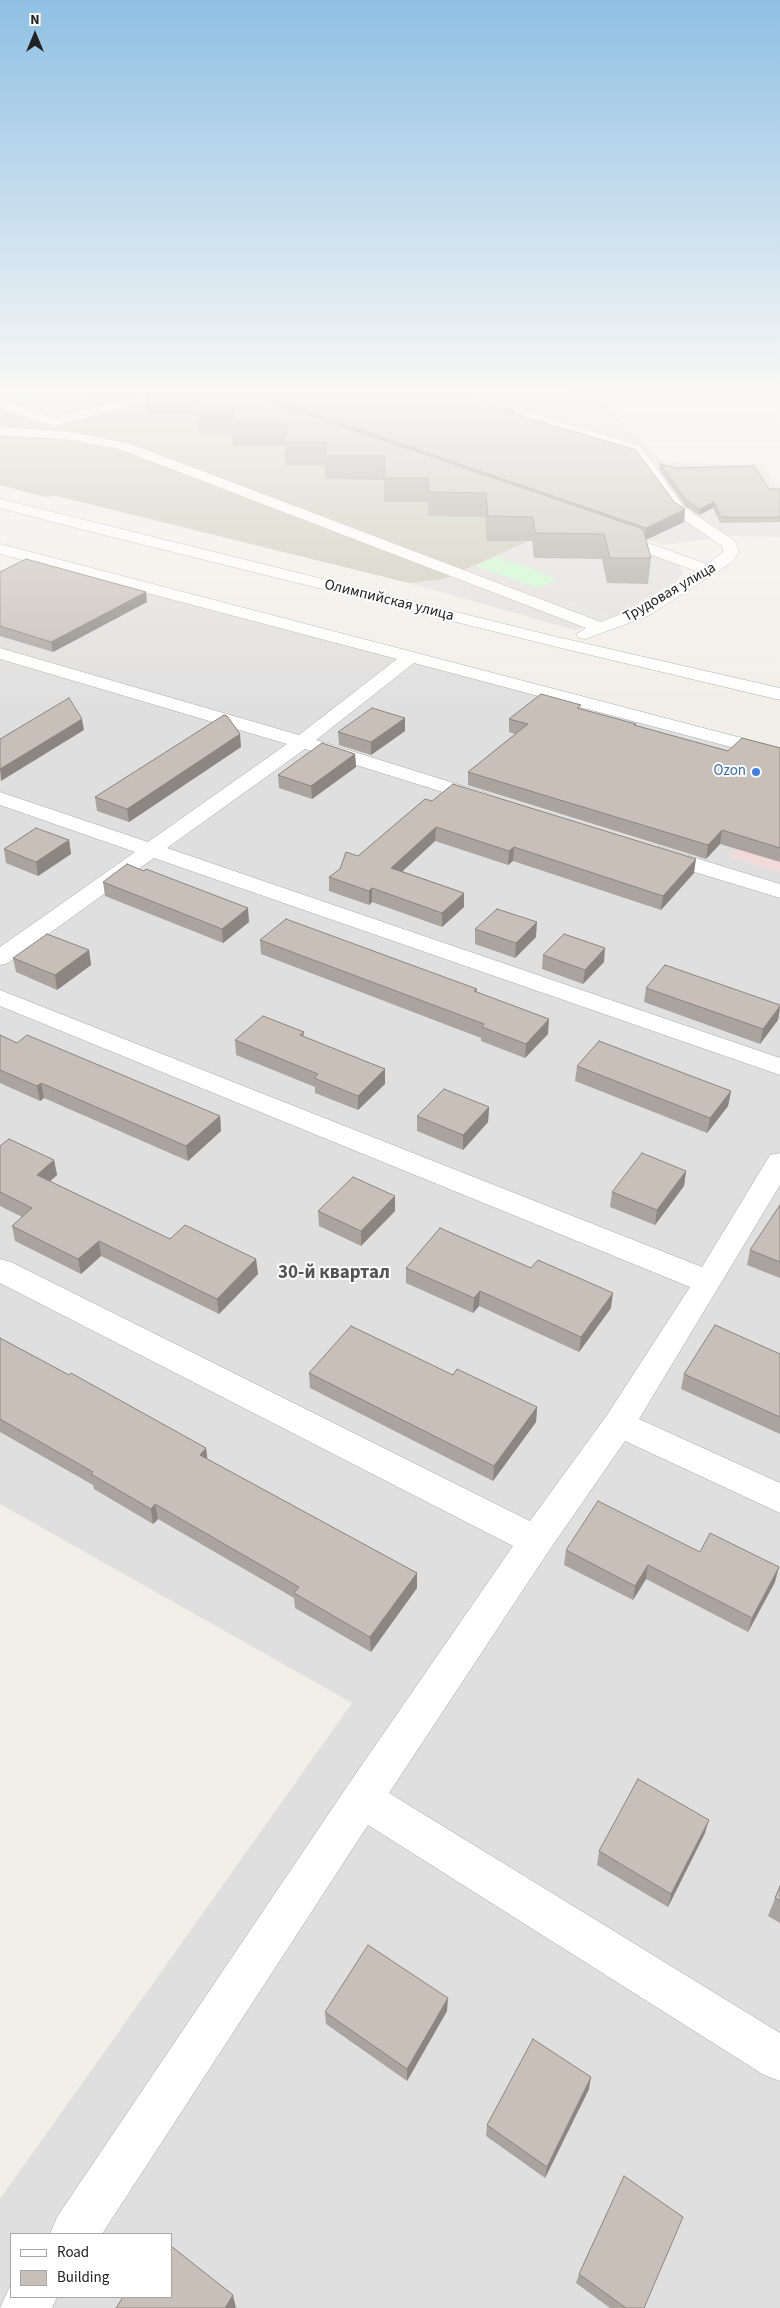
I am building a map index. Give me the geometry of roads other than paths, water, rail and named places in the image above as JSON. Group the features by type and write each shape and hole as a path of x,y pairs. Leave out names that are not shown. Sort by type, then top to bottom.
{"street":[{"path":"251,496 602,628"},
{"name":"Трудовая улица","path":"557,642 602,628 642,612 729,556 729,544 679,510 669,496"},
{"name":"Олимпийская улица","path":"0,502 97,529 557,642 780,694"},
{"path":"600,531 710,570"},
{"path":"0,548 780,754"},
{"path":"0,653 302,742 499,803"},
{"path":"0,958 302,742 411,657"},
{"path":"0,798 780,1067"},
{"path":"639,847 780,891"},
{"path":"0,997 708,1282"},
{"path":"75,2233 362,1799 536,1541 619,1424 780,1162"},
{"path":"0,1270 536,1541"},
{"path":"619,1424 780,1499"},
{"path":"362,1799 780,2059"}],"place":[{"name":"Ozon","path":"756,772"}],"district":[{"name":"30-й квартал","path":"334,1274"}]}
